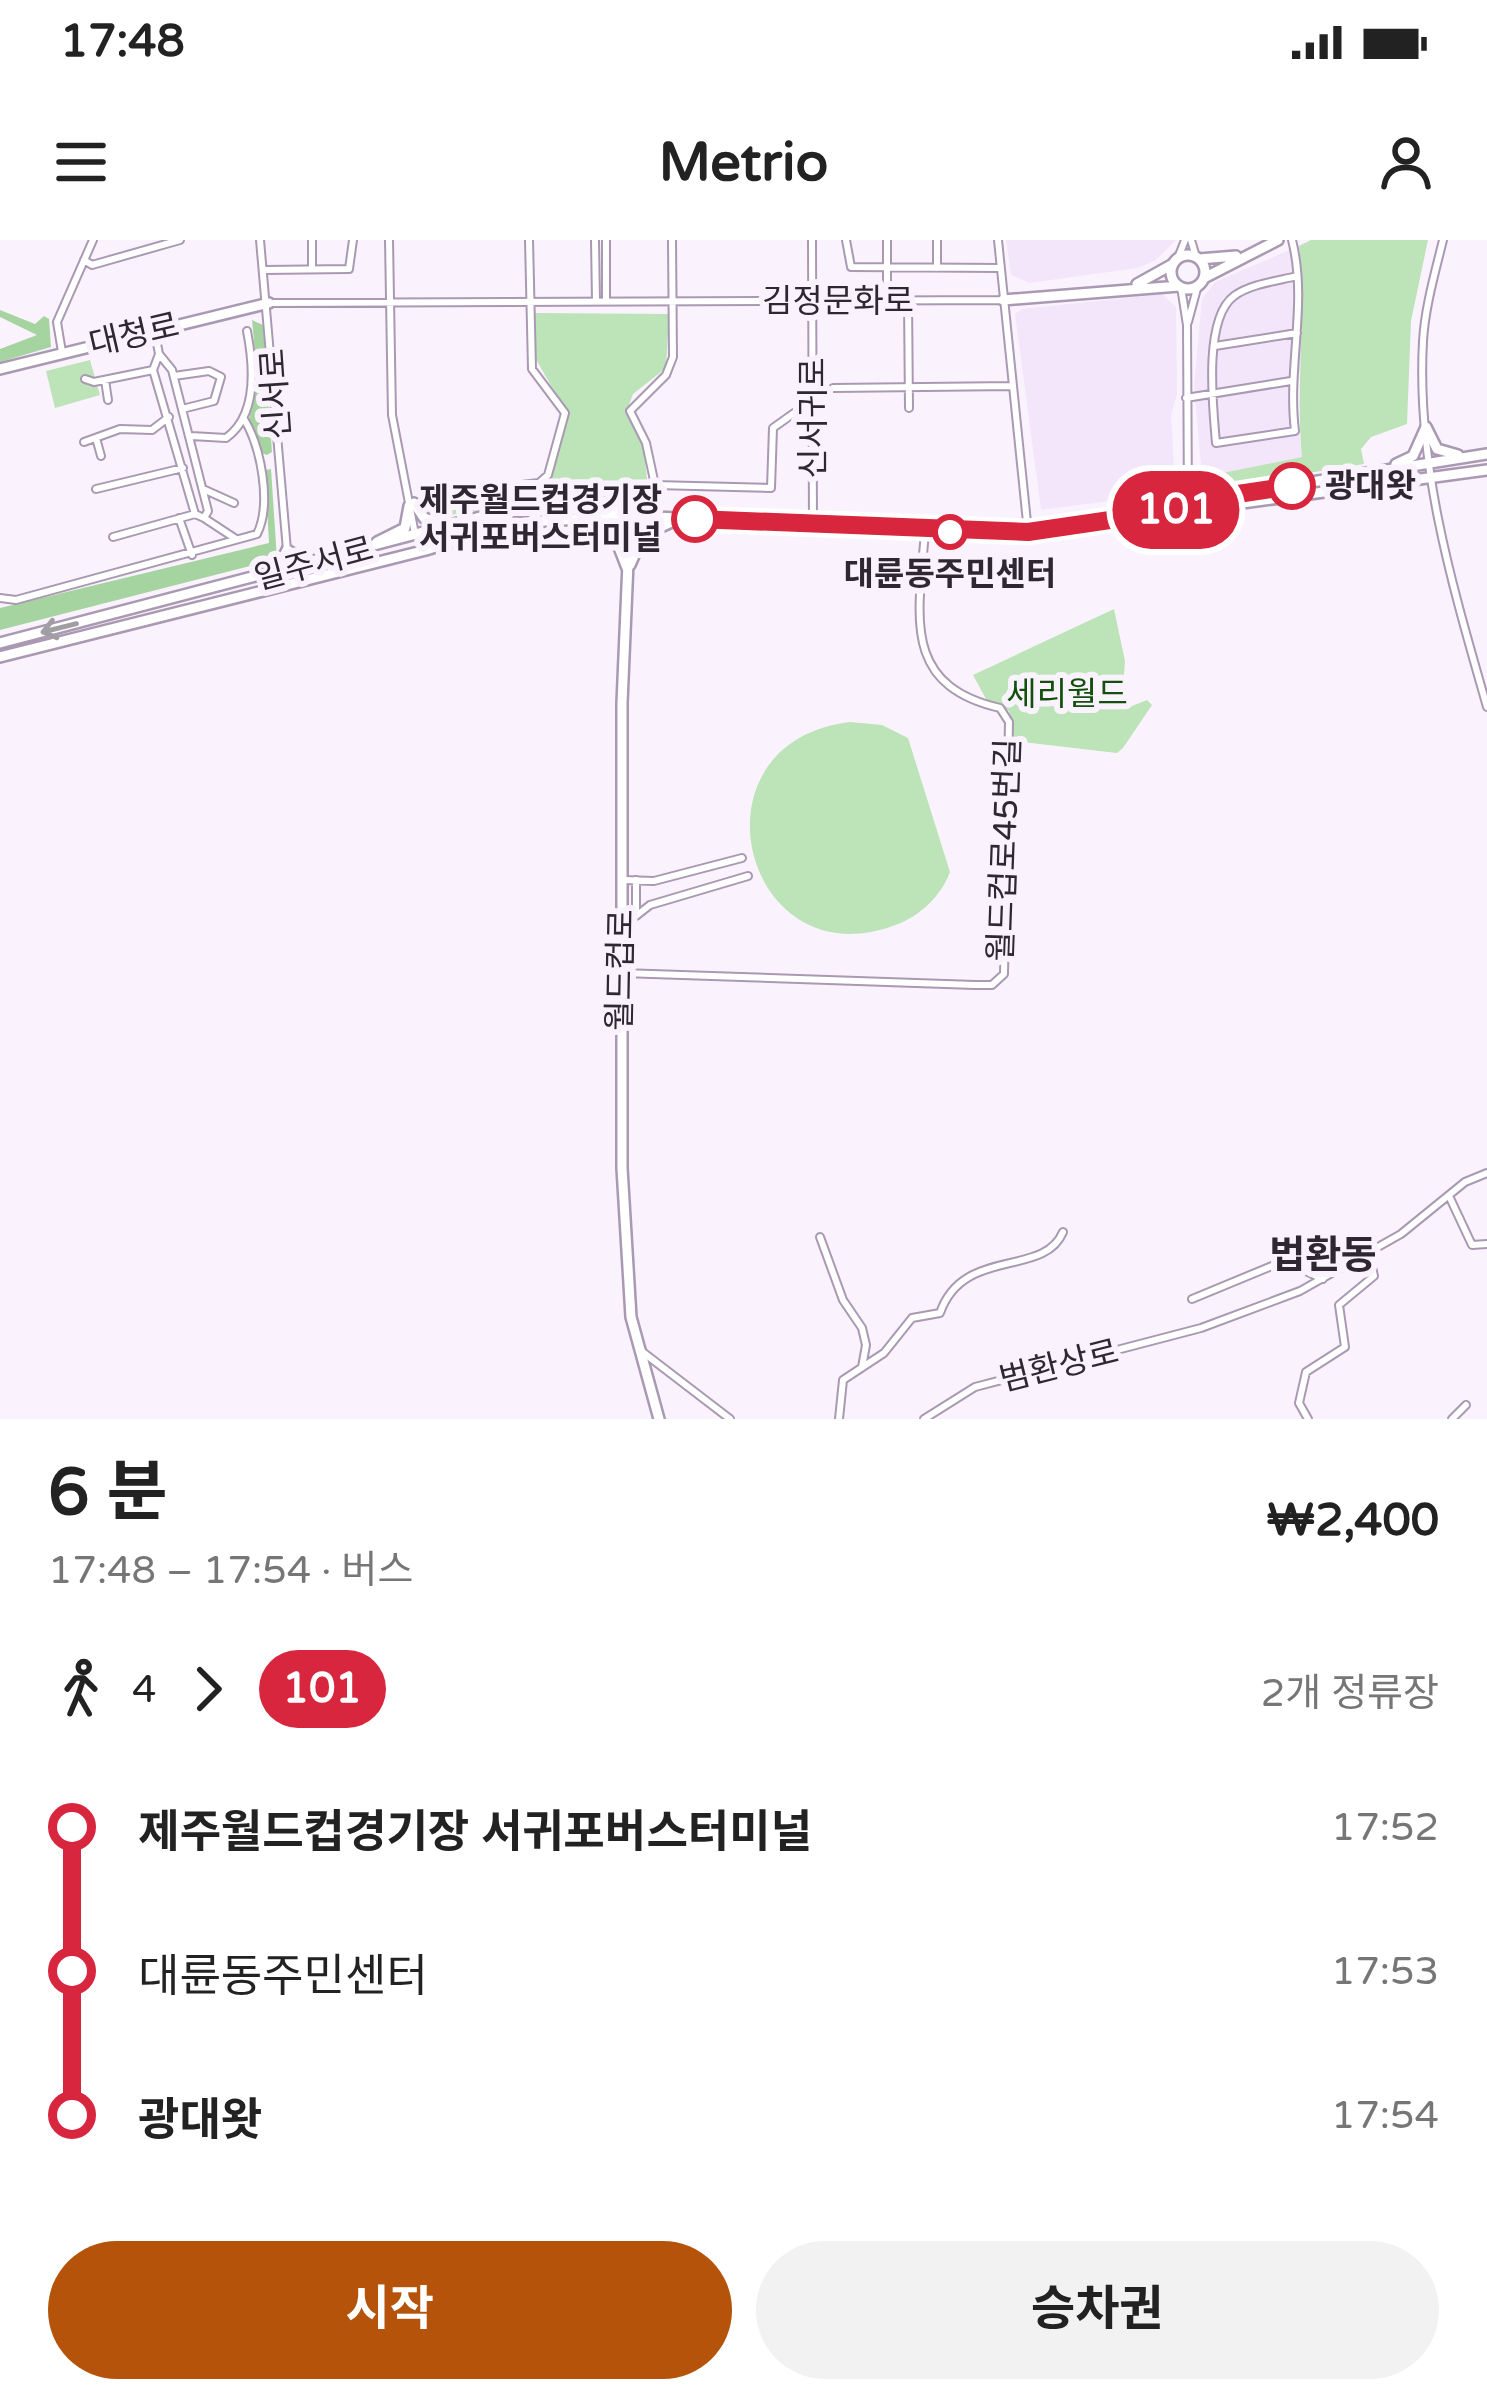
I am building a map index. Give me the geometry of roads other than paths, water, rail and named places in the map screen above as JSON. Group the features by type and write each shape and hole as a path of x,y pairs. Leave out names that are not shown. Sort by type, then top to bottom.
{"main road":[{"path":"1004,300 1180,287 1201,281 1241,255 1278,240"},
{"path":"1132,287 1175,261 1241,255"},
{"path":"1197,258 1201,281"},
{"path":"1175,261 1171,276 1180,287"},
{"name":"대청로","path":"0,369 269,303"},
{"path":"1426,427 1445,453 1487,454"},
{"path":"1372,473 1413,457 1426,427"},
{"path":"630,517 1028,532 1487,454"},
{"path":"1150,514 1177,496 1188,479 1215,511 1487,470"},
{"path":"410,500 433,522 472,523"},
{"path":"358,553 405,527 410,500"},
{"name":"일주서로","path":"0,643 358,553 511,509 614,510 630,517"},
{"name":"일주서로","path":"0,657 423,551 512,523 630,517"},
{"name":"월드컵로","path":"630,517 621,973 627,1284 637,1347 659,1419"},
{"path":"627,568 643,535 679,518"},
{"path":"590,521 613,532 627,568"},
{"path":"419,537 423,551"},
{"path":"275,574 287,550 315,564"}],"street":[{"path":"62,352 57,322 93,240"},
{"path":"84,260 92,265 180,240"},
{"name":"신서로","path":"260,240 287,550"},
{"path":"312,240 312,269"},
{"path":"264,270 352,266 353,240"},
{"path":"389,240 392,415 419,537"},
{"path":"442,494 538,483 548,475 565,413 532,369 529,240"},
{"path":"596,240 596,301"},
{"path":"606,240 606,301"},
{"path":"673,240 670,367 630,411 646,443 655,485 771,488 773,428 794,413 813,413"},
{"name":"신서귀로","path":"812,240 813,525"},
{"path":"847,240 851,267 1001,268"},
{"path":"886,240 887,301"},
{"path":"937,240 937,268"},
{"path":"998,240 1028,532"},
{"path":"1188,240 1197,258"},
{"path":"1175,261 1188,240"},
{"path":"1292,240 1297,276 1298,333 1292,381 1295,430 1216,443 1217,318 1232,297 1297,276"},
{"path":"1443,240 1423,341 1427,465 1451,579 1487,706"},
{"path":"1187,325 1201,281"},
{"path":"1180,287 1187,325 1188,508"},
{"name":"김정문화로","path":"269,303 1004,300"},
{"path":"908,301 909,408"},
{"path":"155,330 159,354 174,376 190,437 208,511 204,518"},
{"path":"190,437 226,438 244,418 252,380 247,331"},
{"path":"1215,346 1298,333"},
{"path":"159,354 153,370 195,514"},
{"path":"85,379 153,370"},
{"path":"174,376 209,371 221,377 214,401 182,409"},
{"path":"104,380 107,400"},
{"path":"1186,398 1292,381"},
{"path":"833,388 1012,386"},
{"path":"84,442 120,429 152,430 170,416"},
{"path":"0,598 16,600 257,534 264,520 254,435 244,418"},
{"path":"96,438 101,455"},
{"path":"96,489 183,468"},
{"path":"203,489 234,503"},
{"path":"113,537 195,514 238,540"},
{"path":"179,518 192,555"},
{"name":"월드컵로45번길","path":"621,973 975,986 992,985 1004,974 1009,722 1000,707 956,695 926,655 920,626 925,531"},
{"path":"622,880 654,881 742,858"},
{"path":"636,880 636,916 650,905 748,876"},
{"name":"범환상로","path":"924,1419 975,1387 1201,1328 1323,1279 1450,1198 1465,1181 1487,1173"},
{"path":"1450,1198 1472,1245 1487,1244"},
{"path":"839,1419 843,1380 884,1353 912,1318 940,1312 955,1287 971,1275 1018,1257 1042,1257 1058,1246 1063,1232"},
{"path":"820,1237 843,1300 862,1328 866,1345 862,1367"},
{"path":"1308,1419 1300,1403 1306,1372 1346,1347 1339,1305 1373,1276 1370,1252"},
{"path":"1192,1299 1284,1261 1292,1260 1323,1279"},
{"path":"637,1347 723,1418"},
{"path":"1452,1419 1466,1405"}],"place":[{"name":"광대왓","path":"1292,486"},
{"name":"제주월드컵경기장 서귀포버스터미널","path":"695,519"},
{"name":"대륜동주민센터","path":"950,532"}],"district":[{"name":"법환동","path":"1323,1255"}],"park label":[{"name":"세리월드","path":"1067,694"}]}
